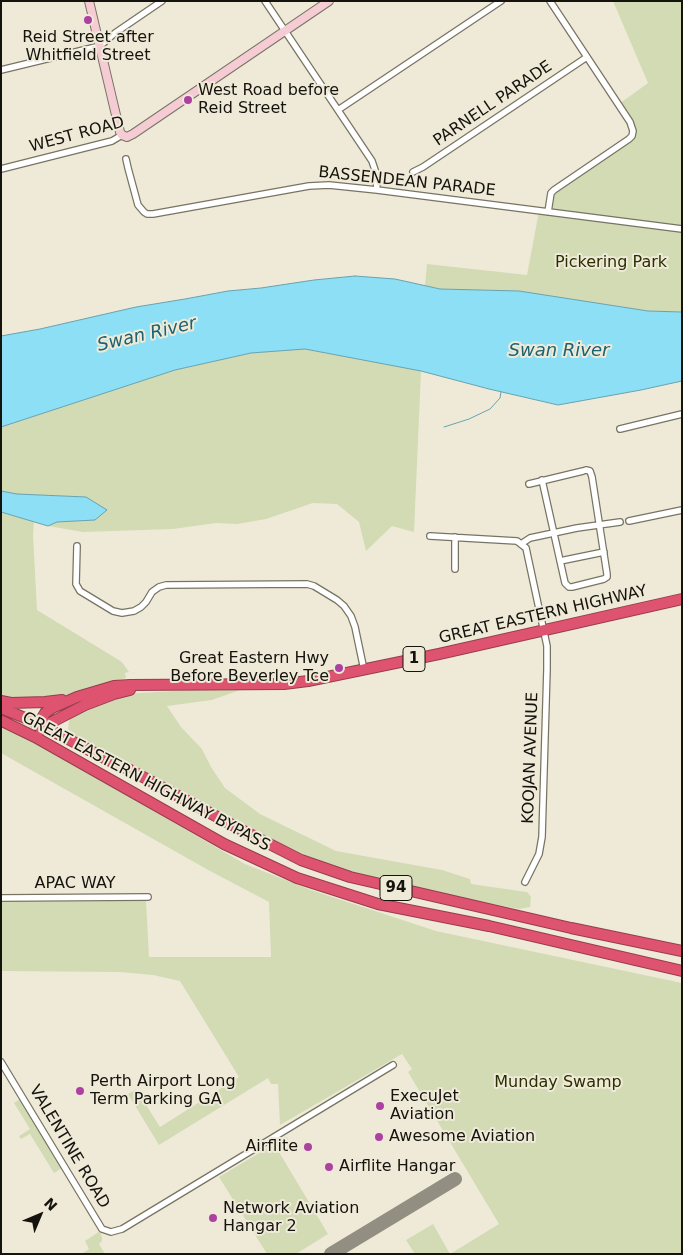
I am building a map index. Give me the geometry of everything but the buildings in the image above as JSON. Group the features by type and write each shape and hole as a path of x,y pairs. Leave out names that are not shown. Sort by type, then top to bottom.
{"highway":[{"name":"GREAT EASTERN HIGHWAY","path":"41,725 45,713 52,708 77,697 114,686 296,683 439,654 682,599"},
{"name":"GREAT EASTERN HIGHWAY","path":"2,721 29,727 50,723 85,705 142,686"},
{"name":"1","path":"1,702 46,702 77,697"},
{"name":"94","path":"1,708 41,725"},
{"path":"66,714 61,729 68,739"},
{"name":"GREAT EASTERN HIGHWAY BYPASS","path":"2,721 33,736 224,844 297,878 378,904 490,926 682,971"},
{"path":"41,725 41,735 68,752 70,757"},
{"name":"GREAT EASTERN HIGHWAY BYPASS","path":"41,725 301,860 350,877 570,928 682,951"}],"street":[{"path":"89,1 122,135"},
{"path":"1,70 100,46 115,33 162,1"},
{"path":"265,1 375,167 377,190"},
{"name":"WEST ROAD","path":"1,169 112,141 122,135 127,137 133,134 329,1"},
{"path":"338,110 501,1"},
{"path":"548,212 551,192 629,139 634,131 630,122 550,1"},
{"name":"PARNELL PARADE","path":"414,172 587,57"},
{"name":"BASSENDEAN PARADE","path":"126,159 138,205 148,214 309,186 329,185 682,229"},
{"path":"620,429 682,414"},
{"path":"529,484 542,480 588,470 592,476 604,552 607,574 604,580 569,587 564,583 542,480"},
{"path":"629,521 682,510"},
{"path":"430,536 517,541 521,544 530,538 620,522"},
{"path":"455,537 455,569"},
{"name":"KOOJAN AVENUE","path":"521,544 526,548 547,646 542,837 539,854 525,882"},
{"path":"77,546 76,584 80,590 113,611 122,613 134,611 141,607 152,592 166,585 307,584 314,586 337,600 351,616 356,628 364,670"},
{"path":"560,561 604,552"},
{"name":"APAC WAY","path":"1,898 148,897"},
{"name":"VALENTINE ROAD","path":"1,1062 102,1229 114,1232 122,1229 393,1065"}],"green space":[{"name":"Pickering Park","path":"613,1 682,1 682,312 648,311 519,291 440,289 425,286 427,264 527,275 539,211 548,211 551,193 629,139 633,131 619,104 648,83"},
{"path":"305,349 421,371 414,532 392,526 366,551 359,522 337,504 313,503 266,519 237,524 216,523 173,529 83,532 48,526 57,522 95,520 86,497 17,494 1,491 1,427 175,370 251,353"},
{"path":"1,512 34,522 37,610 122,662 129,672 125,673 126,678 72,694 43,700 14,700 1,697"},
{"path":"240,690 212,700 167,706 181,727 202,749 225,788 260,814 336,851 442,870 470,879 471,884 527,892 531,897 530,907 519,909 393,885 345,872 235,823 76,738 68,729 69,721 73,714 109,699 138,693"},
{"name":"Munday Swamp","path":"1,725 18,731 123,790 126,795 245,864 311,890 436,931 682,983 682,1254 450,1254 499,1224 408,1072 412,1069 402,1054 280,1125 278,1084 271,1084 268,1078 159,1145 128,1094 136,1089 160,1127 239,1077 180,981 153,975 120,972 1,971 1,902 146,901 149,957 271,957 269,902 210,871 1,753"},
{"path":"20,1099 62,1168 54,1173 30,1134 21,1139 19,1136 30,1129 14,1103"},
{"path":"286,1137 288,1139 276,1147 328,1234 296,1254 267,1254 219,1177"},
{"path":"433,1224 450,1254 415,1254 406,1240"},
{"path":"100,1231 102,1241 99,1244 105,1254 81,1254 89,1249 85,1241"}],"water":[{"name":"Swan River","path":"355,276 395,279 440,289 519,291 648,311 682,312 682,381 558,405 421,371 305,349 251,353 175,370 1,427 1,336 136,307 228,291"},
{"path":"1,491 17,494 86,497 107,510 95,520 57,522 48,526 1,512"}],"waterway":[{"path":"444,427 469,419 490,409 500,398 501,392"}],"taxiway":[{"path":"331,1254 455,1179"}],"place":[{"name":"Reid Street after Whitfield Street","path":"88,20"},
{"name":"West Road before Reid Street","path":"188,100"},
{"name":"Great Eastern Hwy Before Beverley Tce","path":"339,668"},
{"name":"Perth Airport Long Term Parking GA","path":"80,1091"},
{"name":"ExecuJet Aviation","path":"380,1106"},
{"name":"Awesome Aviation","path":"379,1137"},
{"name":"Airflite","path":"308,1147"},
{"name":"Airflite Hangar","path":"329,1167"},
{"name":"Network Aviation Hangar 2","path":"213,1218"}]}
